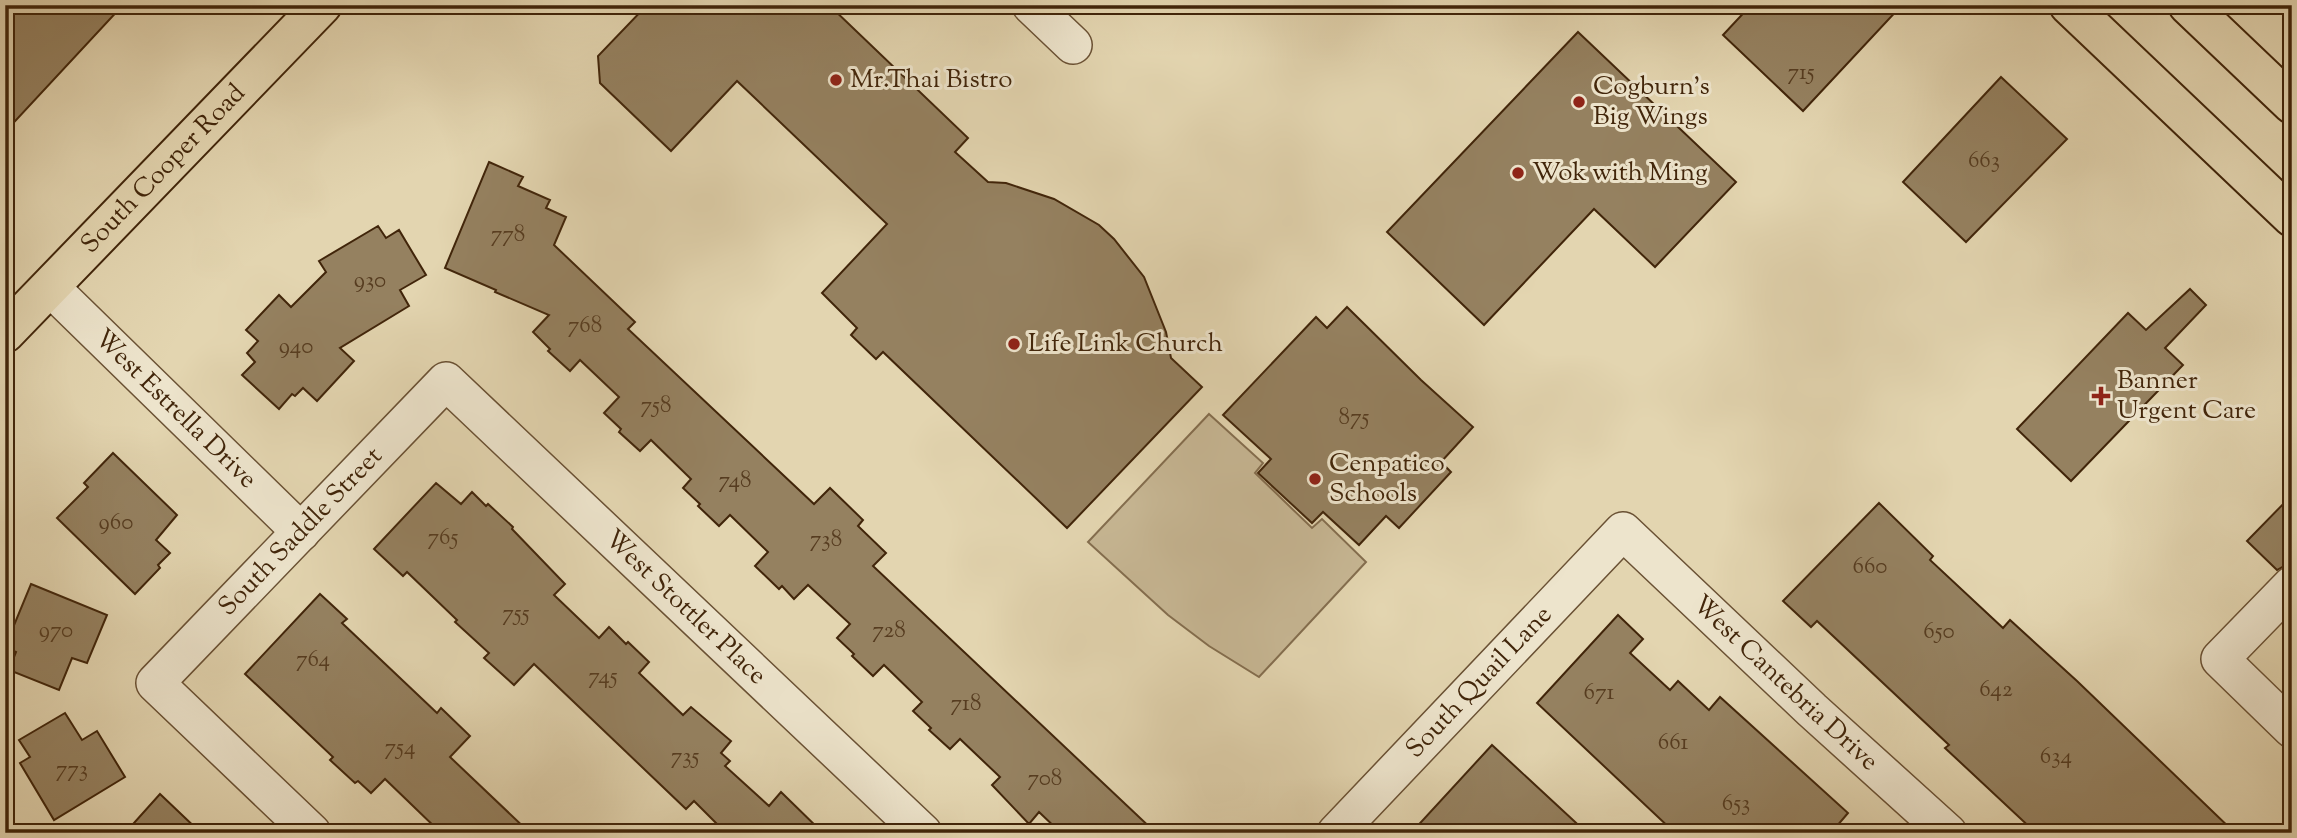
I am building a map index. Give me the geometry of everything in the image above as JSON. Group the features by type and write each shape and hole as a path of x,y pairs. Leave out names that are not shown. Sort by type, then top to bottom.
{"main road":[{"name":"South Cooper Road","path":"5,333 321,5"},
{"path":"2069,5 2292,217"},
{"path":"2188,5 2292,104"}],"street":[{"path":"1031,5 1073,45"},
{"name":"West Estrella Drive","path":"50,287 301,532"},
{"name":"South Saddle Street","path":"312,833 155,683 446,381"},
{"name":"West Stottler Place","path":"446,381 923,833"},
{"name":"South Quail Lane","path":"1336,833 1623,531"},
{"name":"West Cantebria Drive","path":"1623,531 1812,710 1948,833"},
{"path":"2292,585 2220,659 2292,729"}],"shaded area":[{"path":"1209,414 1263,463 1255,473 1312,528 1322,519 1366,562 1259,677 1209,646 1168,615 1088,542"}],"building":[{"path":"5,5 123,5 5,132"},
{"name":"Life Link Church","path":"647,5 829,5 968,138 955,152 988,182 1006,183 1054,199 1099,225 1114,239 1144,277 1166,332 1171,358 1202,387 1067,528 883,352 876,359 851,335 857,328 822,293 887,224 737,81 671,151 600,83 598,56"},
{"path":"1751,5 1902,5 1803,111 1723,35"},
{"path":"1578,32 1736,182 1655,267 1594,209 1484,325 1387,232"},
{"path":"2001,77 2067,139 1966,242 1903,182"},
{"path":"489,162 523,177 518,186 550,200 546,208 566,217 554,245 635,322 628,329 814,504 830,488 863,520 858,526 886,553 873,566 1156,833 1061,833 1039,812 1029,824 992,785 1000,777 960,739 950,749 929,730 931,728 913,711 922,702 884,665 873,676 852,656 854,654 837,638 850,624 808,585 794,599 782,586 779,589 755,566 768,552 730,515 719,526 698,506 700,504 683,488 691,479 651,440 640,451 619,432 621,429 604,413 619,397 580,360 570,371 548,351 550,349 533,332 549,315 445,268"},
{"path":"378,226 386,238 399,230 426,275 400,290 409,306 340,348 354,361 317,401 303,388 295,396 292,394 279,409 242,375 255,362 247,353 258,341 246,330 279,295 291,307 326,272 319,261"},
{"name":"Banner Urgent Care","path":"2190,289 2206,305 2165,348 2183,365 2071,481 2017,429 2128,313 2146,330"},
{"path":"1347,307 1473,427 1441,462 1451,472 1399,528 1386,516 1359,545 1323,512 1312,523 1258,473 1271,459 1223,415 1316,317 1327,328"},
{"path":"113,453 177,515 156,540 170,553 158,565 160,568 135,594 57,518 88,487 84,483"},
{"path":"436,483 461,504 472,492 486,506 488,504 565,584 554,595 599,638 609,627 626,644 628,642 649,662 639,673 683,715 691,707 731,741 721,753 730,761 725,766 769,806 781,792 823,833 726,833 694,801 686,809 534,664 514,685 484,658 489,653 455,622 457,620 407,572 403,576 374,549"},
{"path":"2292,495 2292,565 2277,570 2247,541"},
{"path":"1879,503 1933,556 1930,560 2003,628 2010,620 2235,833 2036,833 1945,748 1949,745 1817,621 1811,627 1783,601"},
{"path":"31,584 107,615 87,663 72,658 59,690 9,670 16,652 5,647"},
{"path":"320,594 347,619 342,623 437,713 441,708 470,736 450,757 530,833 441,833 385,779 371,793 358,781 355,783 330,760 333,757 245,674"},
{"path":"1618,615 1643,639 1630,653 1670,690 1678,681 1709,710 1720,697 1848,813 1831,833 1675,833 1537,703"},
{"path":"65,713 82,740 97,731 125,777 54,820 20,763 30,757 19,740"},
{"path":"1492,745 1587,833 1411,833"},
{"path":"160,794 201,833 125,833"}],"place":[{"name":"Mr.Thai Bistro","path":"836,80"},
{"name":"Cogburn's Big Wings","path":"1579,102"},
{"name":"Wok with Ming","path":"1518,173"},
{"name":"Life Link Church","path":"1014,344"},
{"name":"Banner Urgent Care","path":"2101,396"},
{"name":"Cenpatico Schools","path":"1315,479"}]}
